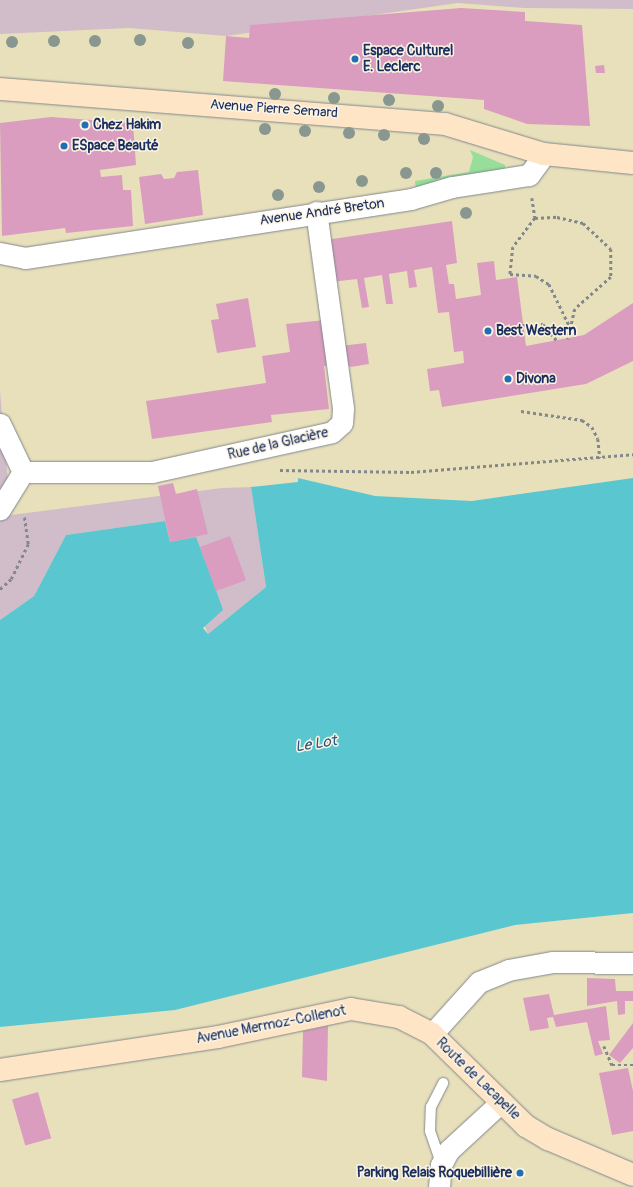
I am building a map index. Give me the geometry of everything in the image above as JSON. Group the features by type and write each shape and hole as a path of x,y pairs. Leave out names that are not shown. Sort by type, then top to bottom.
{"street":[{"name":"Avenue Pierre Semard","path":"0,89 445,124 544,154"},
{"path":"529,175 544,154 633,163"},
{"name":"Avenue André Breton","path":"0,253 25,258 316,212 411,199 452,187 529,175"},
{"name":"Rue de la Glacière","path":"24,472 152,472 332,432 342,423 342,408 316,212"},
{"path":"0,424 24,472 0,509"},
{"path":"432,1034 480,982 508,970 553,962 633,963"},
{"name":"Avenue Mermoz-Collenot","path":"0,1070 218,1038 352,1009 399,1017 432,1034"},
{"name":"Route de Lacapelle","path":"432,1034 500,1103 548,1139 633,1175"},
{"path":"439,1187 441,1165 448,1151 500,1103"}],"lane":[{"path":"441,1165 430,1131 431,1107 443,1083"}],"path":[{"path":"529,175 535,218 513,247 510,274 536,276 549,284 556,305 569,326"},
{"path":"535,218 557,217 583,223 611,249 611,277 575,309 569,326 568,339"},
{"path":"523,325 543,324 558,342"},
{"path":"520,411 582,420 592,427 598,439 600,458"},
{"path":"273,469 411,472 600,458 633,454"},
{"path":"0,589 11,579 28,544 27,524 12,492"},
{"path":"604,1046 612,1065 633,1065"}],"shaded area":[{"path":"0,0 633,0 633,9 524,8 458,3 226,36 129,28 0,34"},
{"path":"0,391 11,515 222,488 251,487 266,587 208,634 170,542 165,521 66,535 34,596 0,620"}],"green space":[{"path":"470,150 505,165 505,171 416,191 415,181 469,172 473,157"}],"water":[{"name":"Le Lot","path":"298,478 375,496 472,501 633,478 633,913 515,925 175,1010 0,1027 0,620 34,596 66,535 165,521 170,542 196,537 223,610 203,628 208,634 266,587 251,487 298,482"}],"building":[{"name":"Espace Culturel E. Leclerc","path":"461,8 525,12 525,21 582,25 590,126 527,124 484,109 484,100 223,81 226,36 249,38 250,25"},
{"path":"604,65 605,73 596,73 595,66"},
{"path":"51,117 133,123 136,165 100,170 101,177 122,175 123,190 131,190 133,226 66,233 65,228 2,236 0,123"},
{"path":"198,170 203,215 145,224 139,177 161,174 164,179 174,178 177,172"},
{"path":"452,221 457,263 446,265 449,284 454,284 456,299 481,295 477,263 494,261 496,280 517,277 526,346 584,335 633,303 633,361 586,384 442,407 439,390 430,391 427,369 464,363 463,351 454,352 449,312 438,313 432,267 414,270 417,287 409,288 407,271 389,274 393,304 386,304 382,275 364,278 369,307 362,308 357,279 331,282 326,240"},
{"path":"248,298 256,347 217,353 211,320 219,319 216,304"},
{"path":"325,320 328,366 324,366 329,409 271,415 270,409 272,422 152,439 146,401 266,383 262,356 290,352 286,324"},
{"path":"366,343 369,364 351,367 341,360 340,346"},
{"path":"173,483 176,494 197,489 208,534 170,542 158,486"},
{"path":"230,536 246,580 216,591 200,547"},
{"path":"587,978 615,979 616,991 633,991 633,1001 625,1001 625,1014 618,1015 617,1001 587,1006"},
{"path":"549,994 554,1015 606,1006 610,1040 598,1041 603,1054 595,1056 587,1022 556,1027 553,1017 547,1018 549,1028 530,1031 523,998"},
{"path":"633,1023 633,1048 620,1063 609,1055"},
{"path":"328,1026 327,1081 302,1077 303,1031"},
{"path":"628,1068 633,1091 633,1131 612,1135 599,1073"},
{"path":"38,1092 51,1138 25,1146 12,1099"}],"place":[{"name":"Espace Culturel E. Leclerc","path":"355,59"},
{"name":"Chez Hakim","path":"85,125"},
{"name":"ESpace Beauté","path":"64,146"},
{"name":"Best Western","path":"488,331"},
{"name":"Divona","path":"508,379"},
{"name":"Parking Relais Roquebillière","path":"520,1173"}]}
